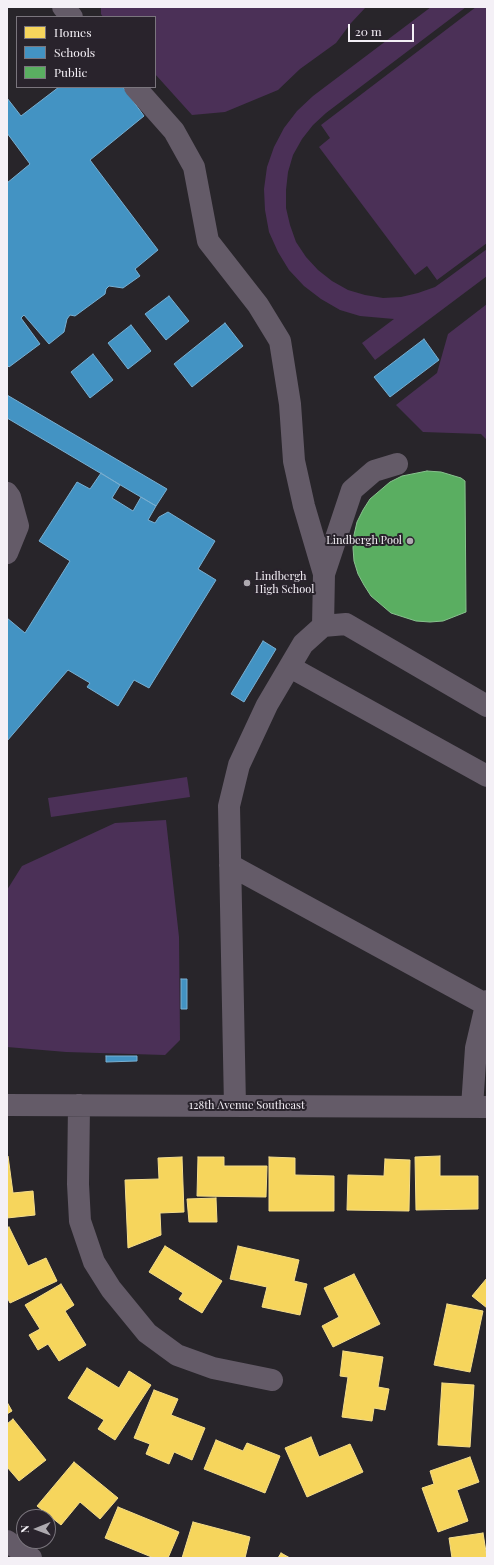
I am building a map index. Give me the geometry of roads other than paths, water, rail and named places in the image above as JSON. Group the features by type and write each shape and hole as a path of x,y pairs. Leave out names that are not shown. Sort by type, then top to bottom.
{"street":[{"path":"63,7 71,16"},
{"path":"135,88 174,131 194,167 208,241 258,305 280,341 290,404 294,461 304,506 324,574"},
{"path":"323,626 324,574 352,490 374,471 396,464"},
{"path":"7,493 10,497 18,526 7,553"},
{"path":"235,1106 229,806 239,765 267,705 303,644 323,626 346,624 487,706"},
{"path":"290,667 487,776"},
{"path":"230,865 486,1003 476,1048 480,1107"},
{"name":"128th Avenue Southeast","path":"7,1105 480,1107"},
{"path":"79,1105 78,1184 80,1221 94,1262 111,1289 147,1333 177,1355 213,1368 272,1380"},
{"path":"7,1541 31,1558"}],"place":[{"name":"Lindbergh Pool","path":"410,541"},
{"name":"Lindbergh High School","path":"247,583"}]}
